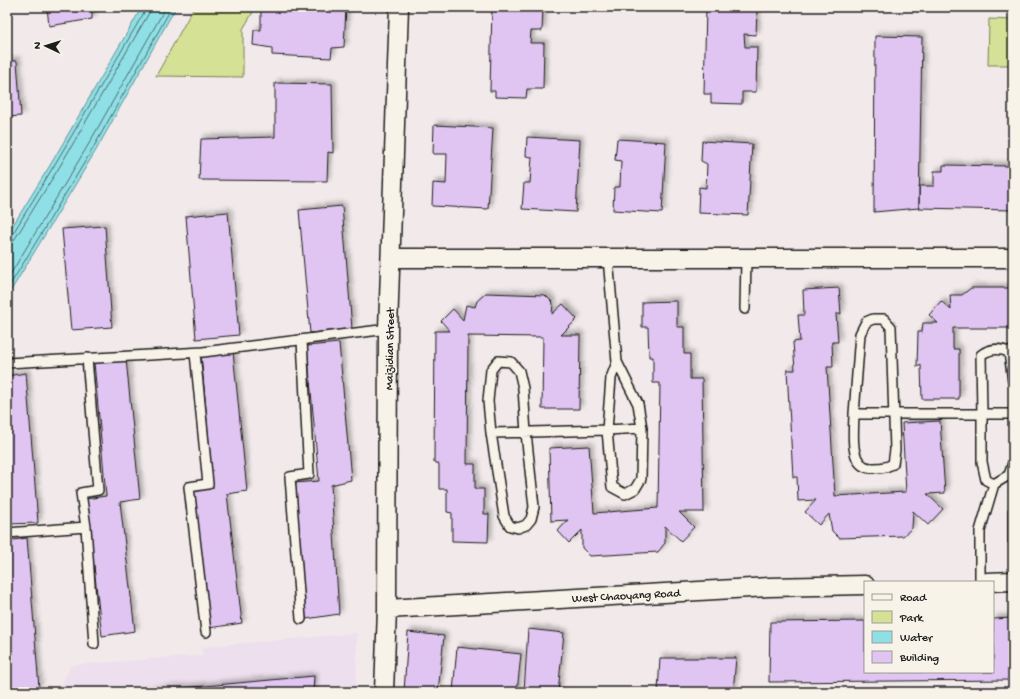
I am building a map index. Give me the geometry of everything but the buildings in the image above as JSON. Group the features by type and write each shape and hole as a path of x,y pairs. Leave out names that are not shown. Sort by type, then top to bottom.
{"street":[{"name":"Maizidian Street","path":"384,692 387,609 388,329 399,7"},
{"path":"391,258 1013,258"},
{"path":"994,582 1013,581"},
{"name":"West Chaoyang Road","path":"387,609 769,587 864,585"}],"lane":[{"path":"608,258 617,362 638,404 642,428 641,479 635,489 625,494 612,487 607,430 611,378 617,362"},
{"path":"745,309 746,258"},
{"path":"873,319 884,319 892,327 894,414 895,450 893,464 885,468 865,468 856,460 854,448 854,414 860,334 866,322 873,319"},
{"path":"7,363 195,353 388,329"},
{"path":"301,619 290,477 309,474 302,340"},
{"path":"994,484 986,480 982,462 981,355 987,350 1001,348 1009,352 1013,382"},
{"path":"195,353 208,484 189,487 206,632"},
{"path":"87,358 98,490 81,493 86,527 94,644"},
{"path":"498,361 511,362 519,371 523,388 526,432 534,507 531,519 526,526 518,528 510,526 504,516 490,434 488,401 491,370 498,361"},
{"path":"854,414 1013,414"},
{"path":"490,434 642,428"},
{"path":"980,581 980,531 994,484 1009,475 1013,463"},
{"path":"7,534 86,527"}],"shaded area":[{"path":"357,633 356,692 58,692 71,665 203,655 201,647"}],"green space":[{"path":"194,7 256,7 243,29 243,77 156,76"},
{"path":"989,19 1013,20 1013,65 988,65"}],"water":[{"path":"142,7 176,7 95,152 7,297 7,235 52,162"}]}
